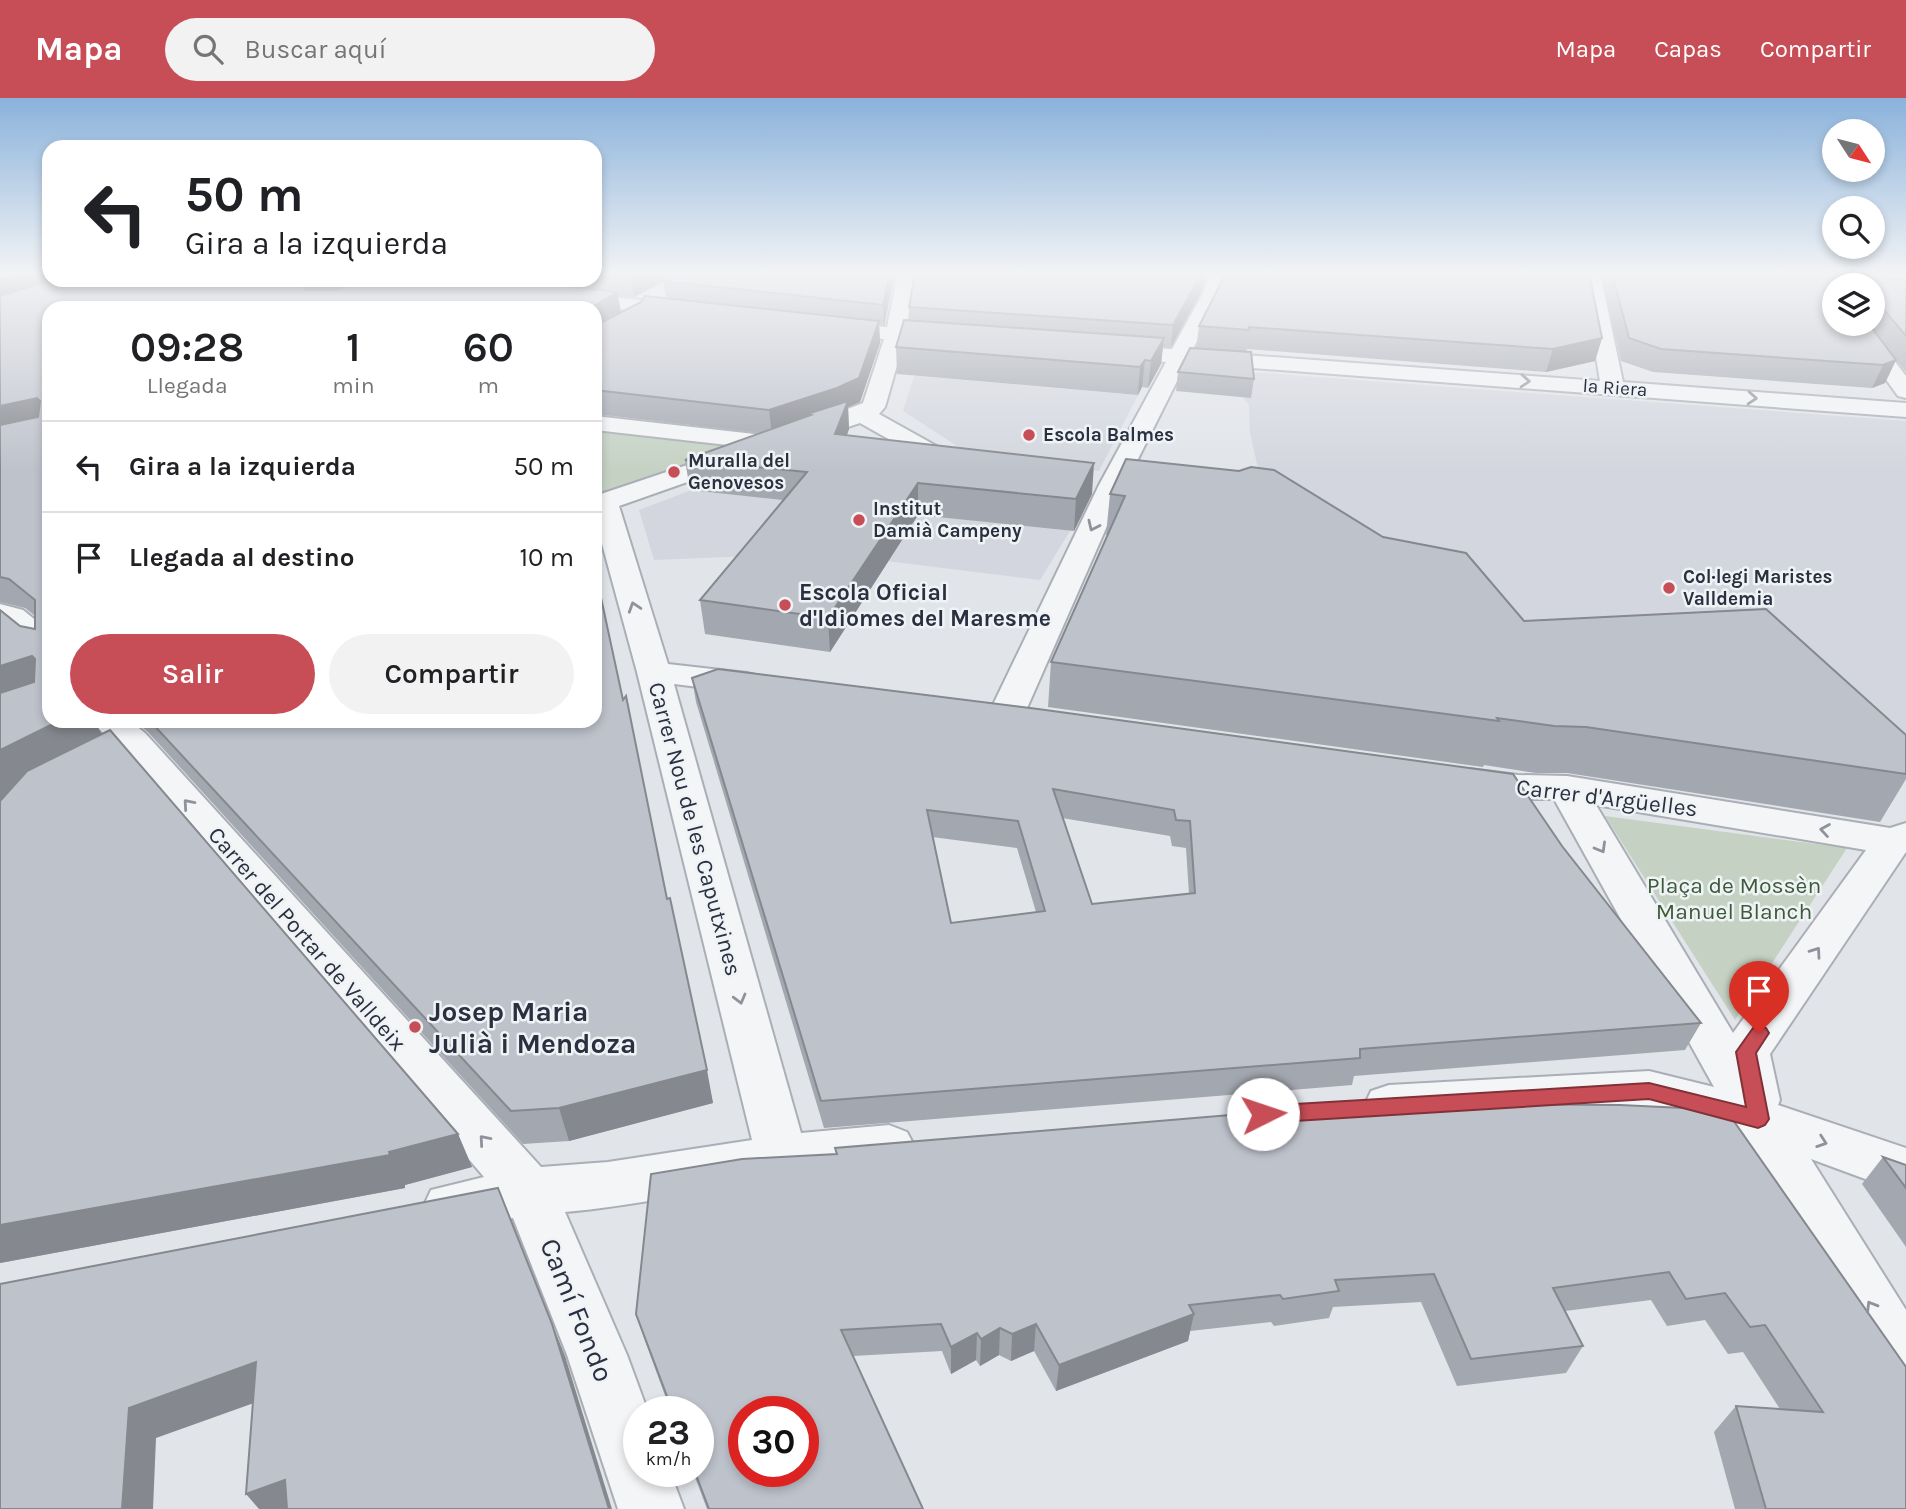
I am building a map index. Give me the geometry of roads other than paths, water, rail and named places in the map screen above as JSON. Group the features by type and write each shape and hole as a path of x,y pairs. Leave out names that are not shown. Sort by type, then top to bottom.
{"street":[{"path":"602,503 862,414 873,407 894,339"},
{"path":"941,339 967,341"},
{"path":"1006,715 1112,485 1188,339"},
{"path":"1604,339 1613,388"},
{"path":"1868,339 1906,391"},
{"name":"la Riera","path":"1089,350 1906,410"},
{"path":"862,414 955,467 981,471"},
{"path":"602,424 775,443"},
{"name":"Carrer Nou de les Caputxines","path":"602,513 654,672 782,1157"},
{"path":"0,613 12,617 42,641"},
{"path":"654,672 776,687"},
{"name":"Carrer del Portar de Valldeix","path":"113,740 529,1191"},
{"name":"Carrer d'Argüelles","path":"1438,776 1518,787 1567,788 1899,839"},
{"path":"1567,788 1758,1119 1906,1365"},
{"path":"1758,1119 1746,1052 1899,839"},
{"path":"1345,1109 1649,1091 1758,1119 1906,1171"},
{"path":"407,1215 529,1191 608,1185 782,1157 933,1144"},
{"name":"Camí Fondo","path":"529,1191 597,1356 651,1509"}],"place":[{"name":"Escola Balmes","path":"1029,435"},
{"name":"Muralla del Genovesos","path":"674,472"},
{"name":"Institut Damià Campeny","path":"859,520"},
{"name":"Col·legi Maristes Valldemia","path":"1669,588"},
{"name":"Escola Oficial d'Idiomes del Maresme","path":"785,605"},
{"name":"Josep Maria Julià i Mendoza","path":"415,1027"}],"park label":[{"name":"Plaça de Mossèn Manuel Blanch","path":"1734,898"}]}
